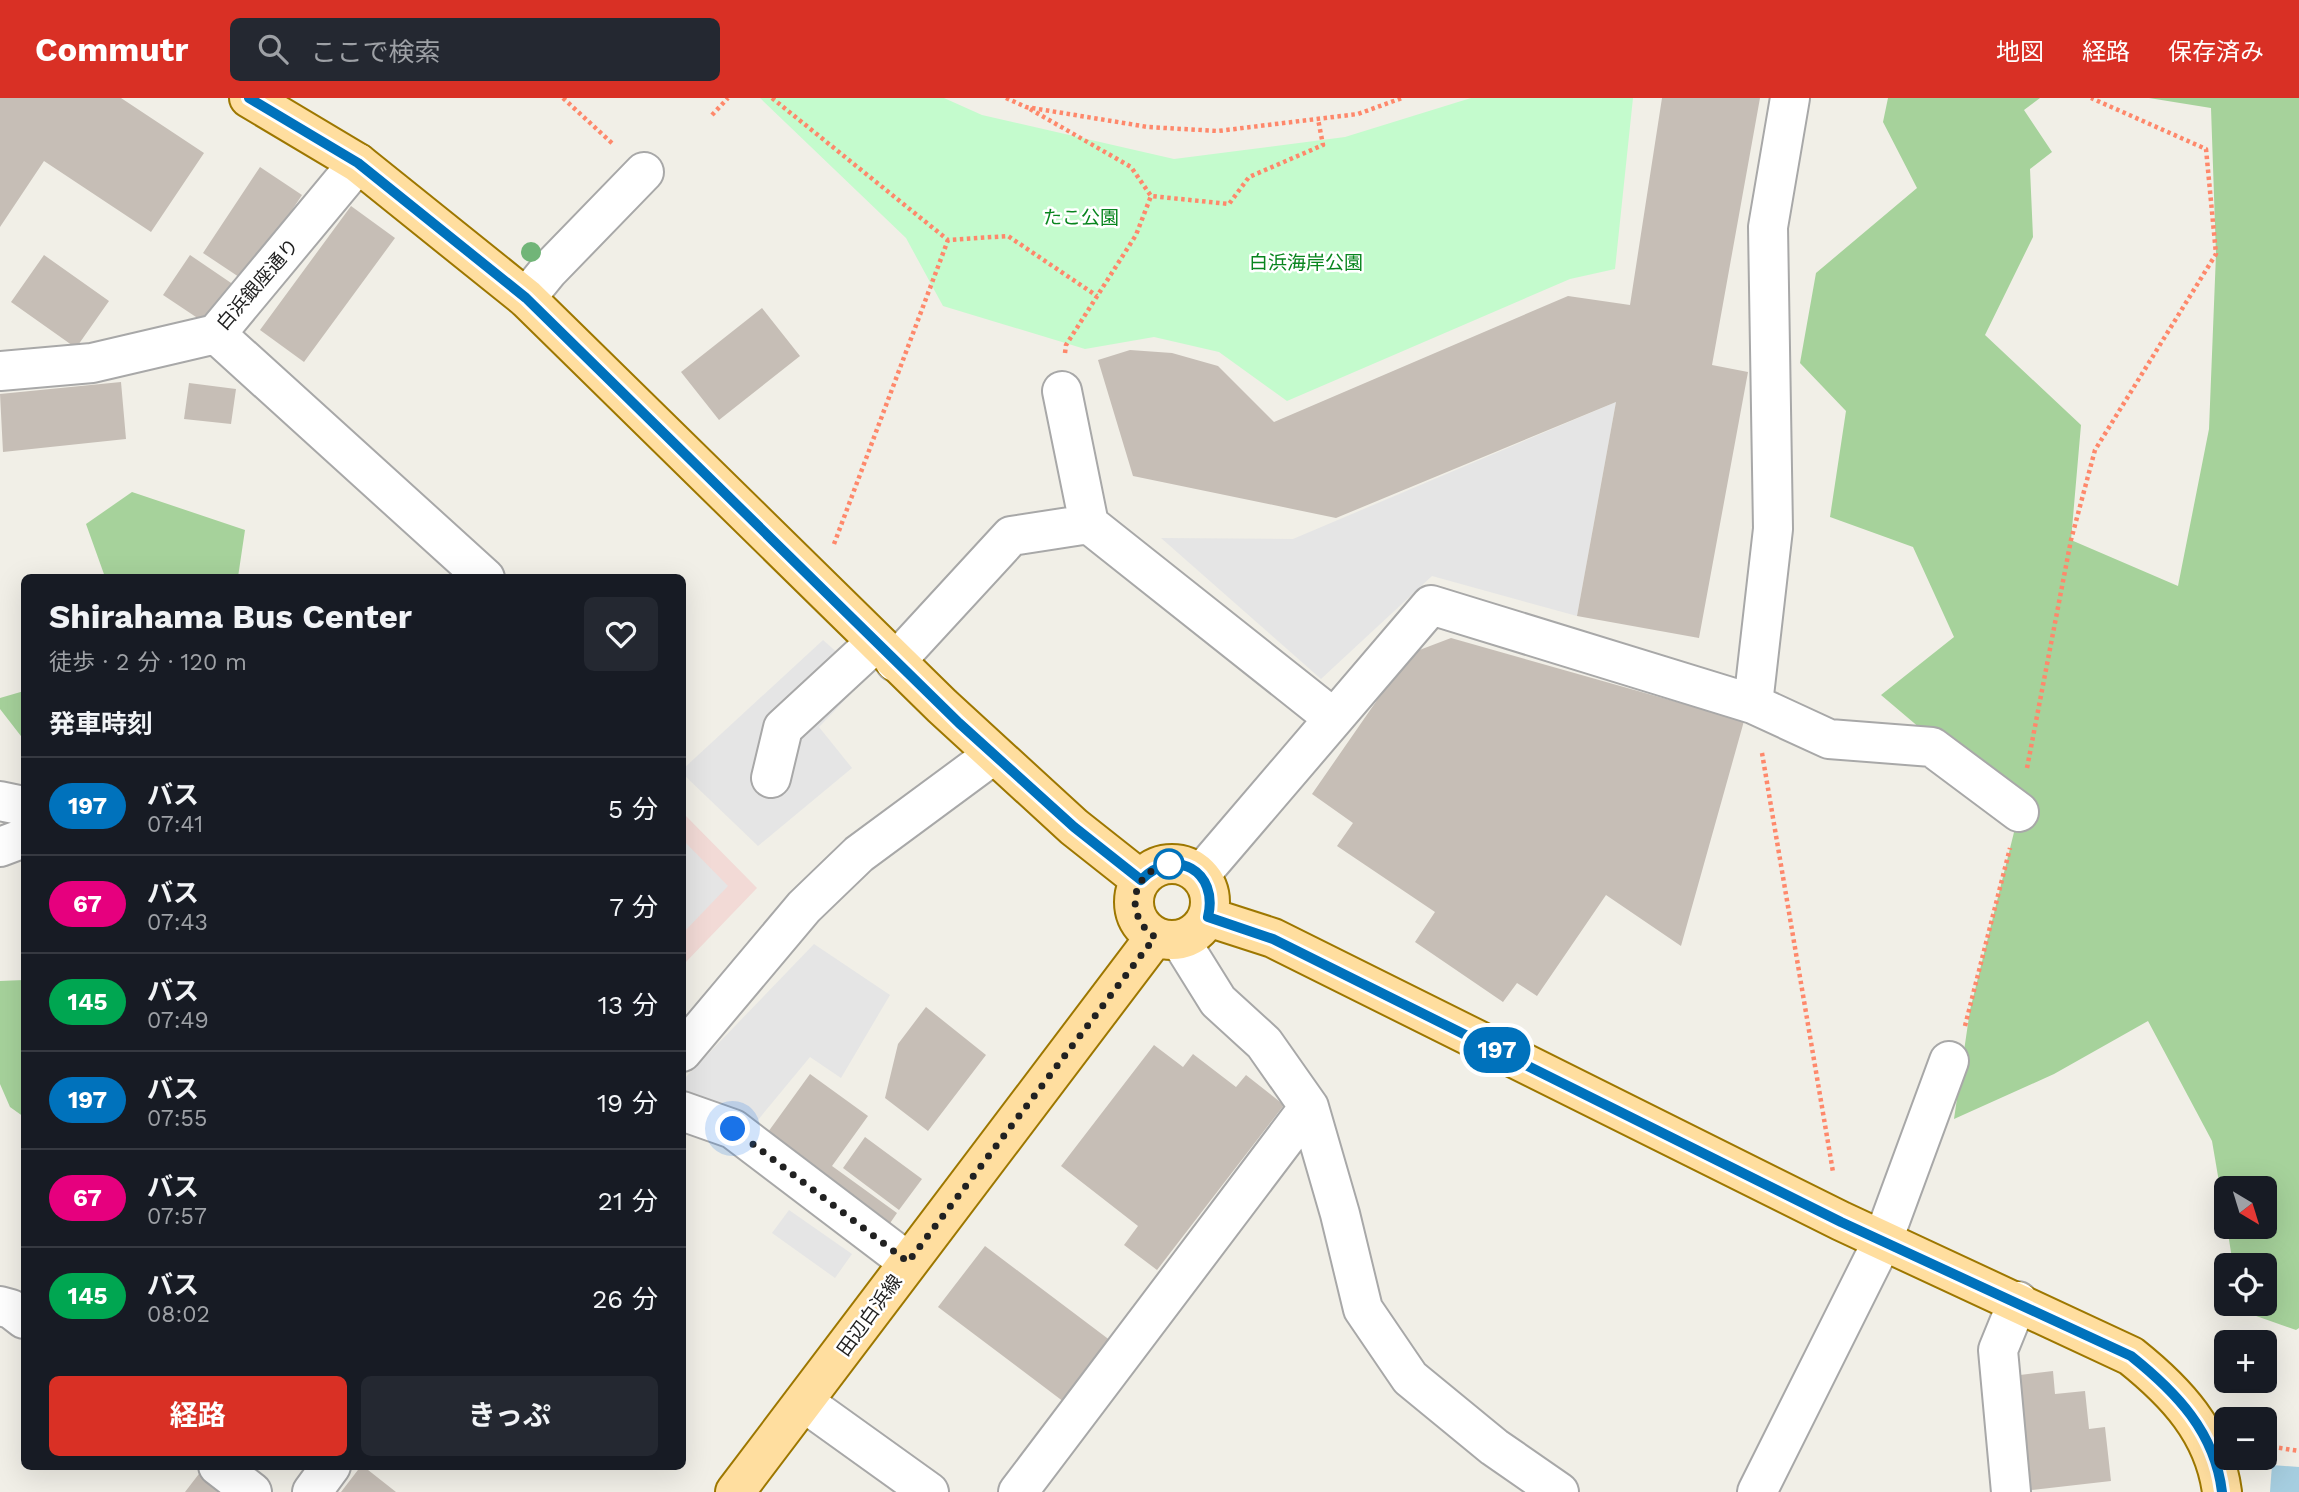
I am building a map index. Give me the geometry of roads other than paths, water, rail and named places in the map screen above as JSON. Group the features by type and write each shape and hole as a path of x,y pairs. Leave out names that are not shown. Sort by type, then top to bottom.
{"main road":[{"path":"249,98 358,163 526,298 993,755 1074,827 1141,880"},
{"path":"1181,931 1210,894 1200,875 1191,868 1169,864 1158,866 1141,880 1136,890 1135,911 1139,922 1181,931 1273,939 1841,1222 2018,1301 2131,1356 2160,1379 2201,1428 2212,1449 2222,1492"},
{"name":"田辺白浜線","path":"735,1492 805,1403 908,1262 1181,931"}],"street":[{"path":"1753,704 1773,529 1768,227 1790,98"},
{"name":"白浜銀座通り","path":"0,371 92,363 216,334 358,163"},
{"path":"526,298 548,271 644,172"},
{"path":"216,334 481,574"},
{"path":"1062,391 1089,524 1332,718"},
{"path":"771,778 783,728 885,652 1011,536 1089,524"},
{"path":"1200,875 1431,605 1753,704 1829,739 1932,747 2019,812"},
{"path":"686,1047 804,907 859,854 993,755"},
{"path":"0,801 21,805"},
{"path":"0,847 21,839"},
{"path":"1181,931 1218,1001 1264,1043 1309,1107 1340,1213 1363,1309 1410,1378 1494,1447 1559,1492"},
{"path":"1757,1492 1883,1240 1949,1061"},
{"path":"1018,1492 1309,1107"},
{"path":"686,1112 733,1129 908,1262"},
{"path":"2011,1492 1998,1350 2018,1301"},
{"path":"0,1306 11,1309 21,1317"},
{"path":"805,1403 929,1492"},
{"path":"223,1470 252,1492"},
{"path":"312,1492 328,1470"}],"water":[{"path":"2277,1465 2299,1467 2299,1492 2270,1492 2272,1470 2277,1470"}],"park label":[{"name":"たこ公園","path":"1081,217"},
{"name":"白浜海岸公園","path":"1306,262"}]}
